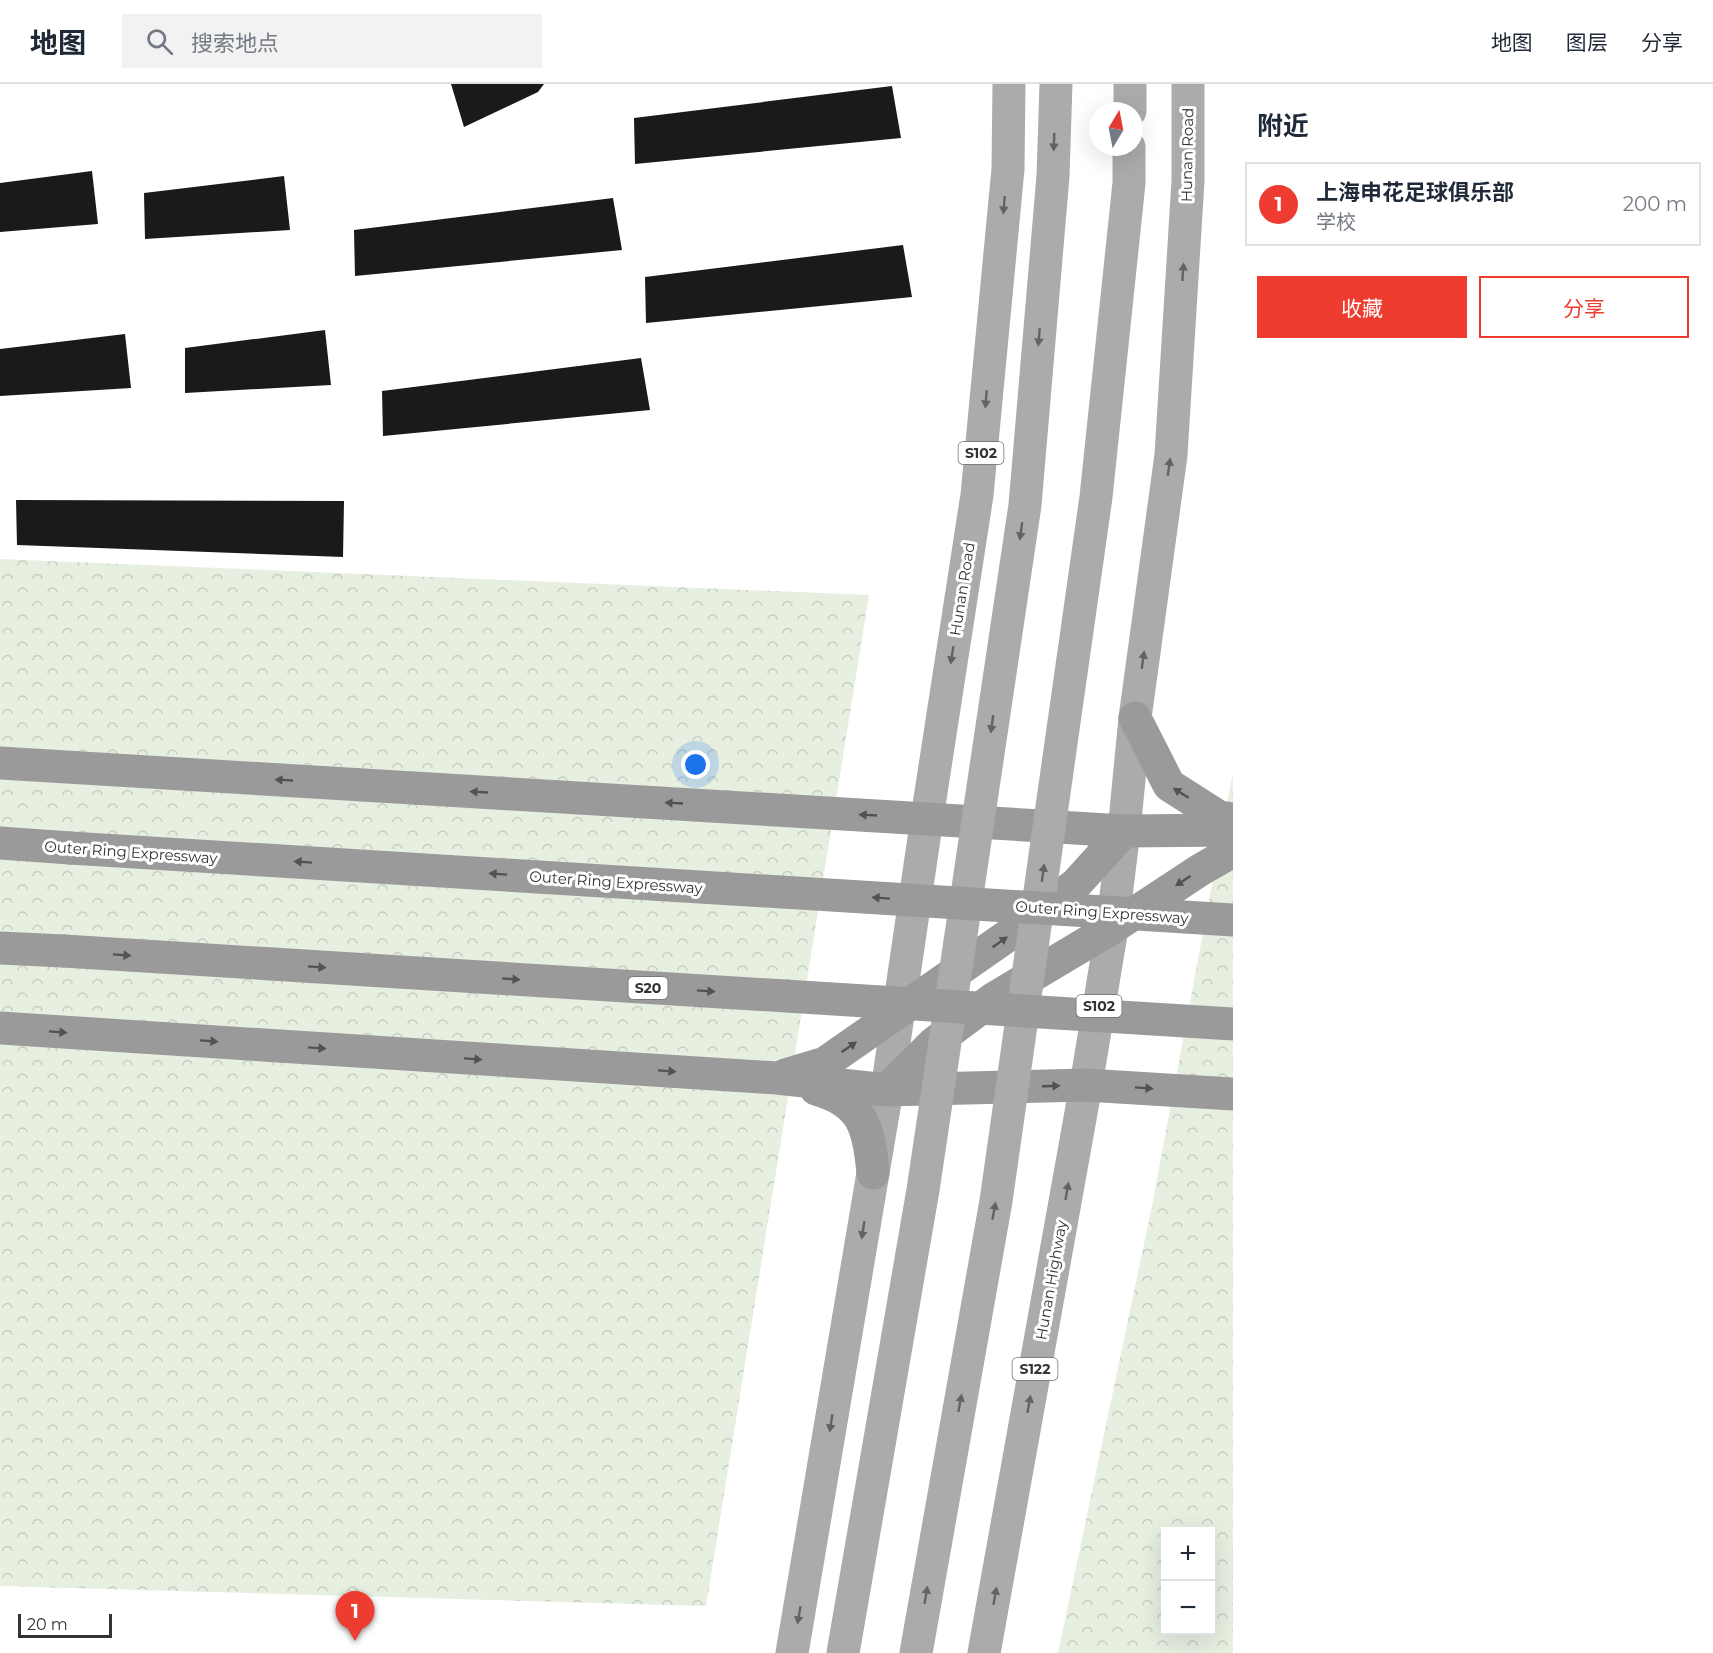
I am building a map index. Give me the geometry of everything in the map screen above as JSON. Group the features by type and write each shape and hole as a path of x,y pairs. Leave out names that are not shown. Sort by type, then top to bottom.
{"highway":[{"path":"1135,718 1169,785 1219,817 1233,819"},
{"path":"0,763 1124,831 1233,830"},
{"path":"777,1078 825,1063 1023,925 1076,884 1124,831"},
{"name":"Outer Ring Expressway","path":"0,843 1233,920"},
{"path":"888,1090 933,1043 993,999 1112,928 1233,851"},
{"name":"S20","path":"0,948 1233,1024"},
{"path":"0,1028 777,1078 888,1090 1086,1084 1233,1094"},
{"path":"777,1078 828,1092 847,1102 862,1118 871,1146 873,1173"}],"main road":[{"name":"Hunan Road","path":"888,1090 977,495 1008,169 1009,84"},
{"path":"843,1653 923,1190 1025,505 1053,176 1056,84"},
{"path":"1130,102 1131,84"},
{"name":"Hunan Road","path":"1086,1084 1112,928 1135,718 1171,455 1188,181 1188,84"},
{"path":"916,1653 996,1201 1096,497 1129,183 1129,156"},
{"name":"Hunan Highway","path":"984,1653 1086,1084"},
{"path":"792,1653 888,1090"}],"green space":[{"path":"0,559 869,595 706,1606 0,1586"},
{"path":"1233,772 1233,1653 1058,1653 1152,1206"}],"building":[{"path":"451,84 544,84 538,92 464,127"},
{"path":"892,86 901,138 635,164 634,118"},
{"path":"92,171 98,224 0,232 0,183"},
{"path":"284,176 290,230 145,239 144,193"},
{"path":"613,198 622,250 355,276 354,230"},
{"path":"903,245 912,297 646,323 645,277"},
{"path":"325,330 331,385 185,393 185,348"},
{"path":"125,334 131,388 0,396 0,349"},
{"path":"641,358 650,410 383,436 382,391"},
{"path":"16,500 344,501 343,557 17,545"}],"place":[{"name":"上海申花足球俱乐部","path":"355,1641"}]}
